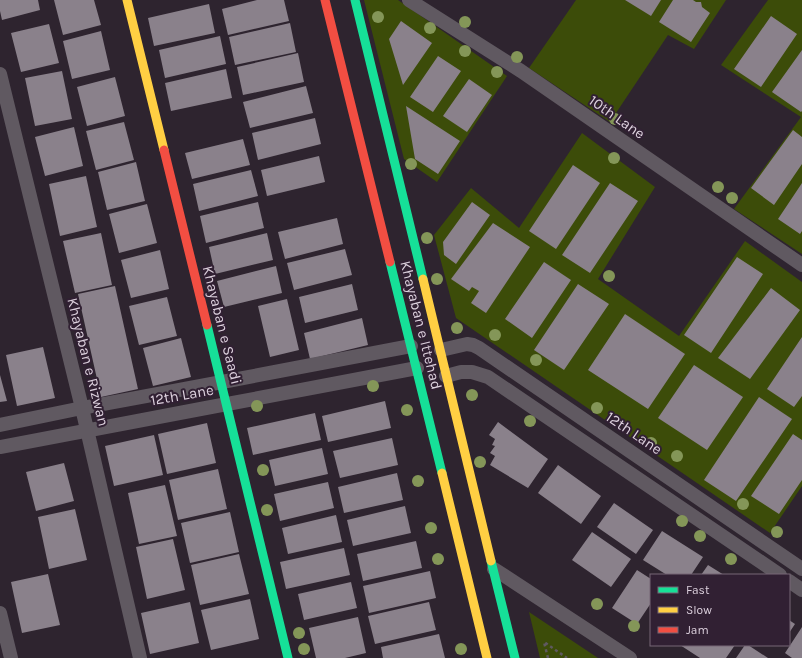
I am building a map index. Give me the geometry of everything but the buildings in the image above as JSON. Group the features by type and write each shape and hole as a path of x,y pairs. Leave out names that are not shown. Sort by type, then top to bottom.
{"main road":[{"name":"Khayaban e Saadi","path":"126,0 222,382 288,658"},
{"name":"Khayaban e Ittehad","path":"325,0 417,368 486,658"},
{"name":"Khayaban e Ittehad","path":"354,0 516,658"}],"street":[{"name":"10th Lane","path":"409,0 521,71 802,265"},
{"name":"Khayaban e Rizwan","path":"0,74 82,408 140,658"},
{"name":"12th Lane","path":"441,350 467,344 479,348 802,569"},
{"name":"12th Lane","path":"0,426 82,408 411,346"},
{"name":"12th Lane","path":"0,447 417,368"},
{"path":"446,376 461,372 472,372 488,377 779,574"},
{"path":"494,569 630,658"},
{"path":"790,582 802,590"},
{"path":"0,613 11,658"}],"path":[{"path":"548,658 544,642 567,658"}],"green space":[{"path":"364,0 398,0 507,76 437,182 404,159"},
{"path":"576,0 726,0 694,49 668,35 610,122 529,68"},
{"path":"768,0 802,0 802,254 734,209 801,117 721,65"},
{"path":"582,133 655,187 598,279 679,336 745,241 802,282 802,486 770,533 456,318 434,235 471,188 519,228"},
{"path":"529,612 598,658 540,658"}],"traffic: fast":[{"path":"355,0 423,279"},
{"path":"390,262 442,473"},
{"path":"207,325 288,658"},
{"path":"491,561 515,658"}],"traffic: slow":[{"path":"127,0 164,150"},
{"path":"423,279 491,561"},
{"path":"442,473 487,658"}],"traffic: jam":[{"path":"325,0 390,262"},
{"path":"164,150 207,325"}]}
